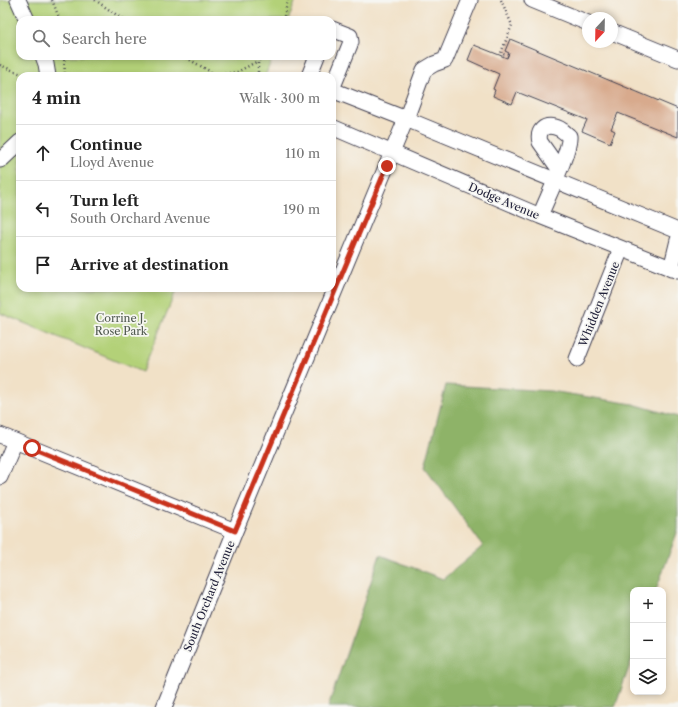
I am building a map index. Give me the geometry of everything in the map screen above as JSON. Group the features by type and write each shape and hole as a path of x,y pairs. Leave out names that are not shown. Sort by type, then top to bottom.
{"street":[{"path":"18,0 25,16"},
{"name":"South Orchard Avenue","path":"336,288 406,119 424,70 445,60 470,0"},
{"path":"532,0 582,21"},
{"path":"336,31 350,36 351,42 336,79"},
{"path":"618,34 678,59"},
{"path":"44,60 47,72"},
{"path":"311,72 315,60"},
{"path":"336,91 406,119 557,175 678,231"},
{"name":"Dodge Avenue","path":"336,129 540,216 674,270"},
{"path":"0,160 16,146"},
{"path":"540,216 557,175"},
{"path":"674,270 678,240"},
{"name":"Whidden Avenue","path":"577,359 622,249"},
{"name":"South Orchard Avenue","path":"164,707 334,292"},
{"path":"0,435 235,531"},
{"path":"0,477 15,441"}],"path":[{"path":"52,0 58,16"},
{"path":"95,0 118,16"},
{"path":"284,16 288,0"},
{"path":"501,0 512,25 501,53 508,56"},
{"path":"64,60 65,72"},
{"path":"190,60 211,72"},
{"path":"237,72 258,61 258,72"},
{"path":"0,65 17,72"}],"green space":[{"name":"Corrine J. Rose Park","path":"0,0 296,0 290,16 16,16 16,60 271,60 267,72 16,72 16,292 175,292 142,372 0,313"},
{"path":"446,385 550,391 633,404 678,417 678,530 657,587 630,587 630,664 615,707 328,707 380,555 443,579 483,546 425,467"}],"building":[{"path":"510,39 678,109 678,137 618,113 611,129 615,131 610,143 582,131 587,120 517,92 512,104 493,96 495,90 493,89 499,74 468,60 474,45 507,58 509,53 505,51"}],"route":[{"path":"32,448 235,531 387,166"}]}
